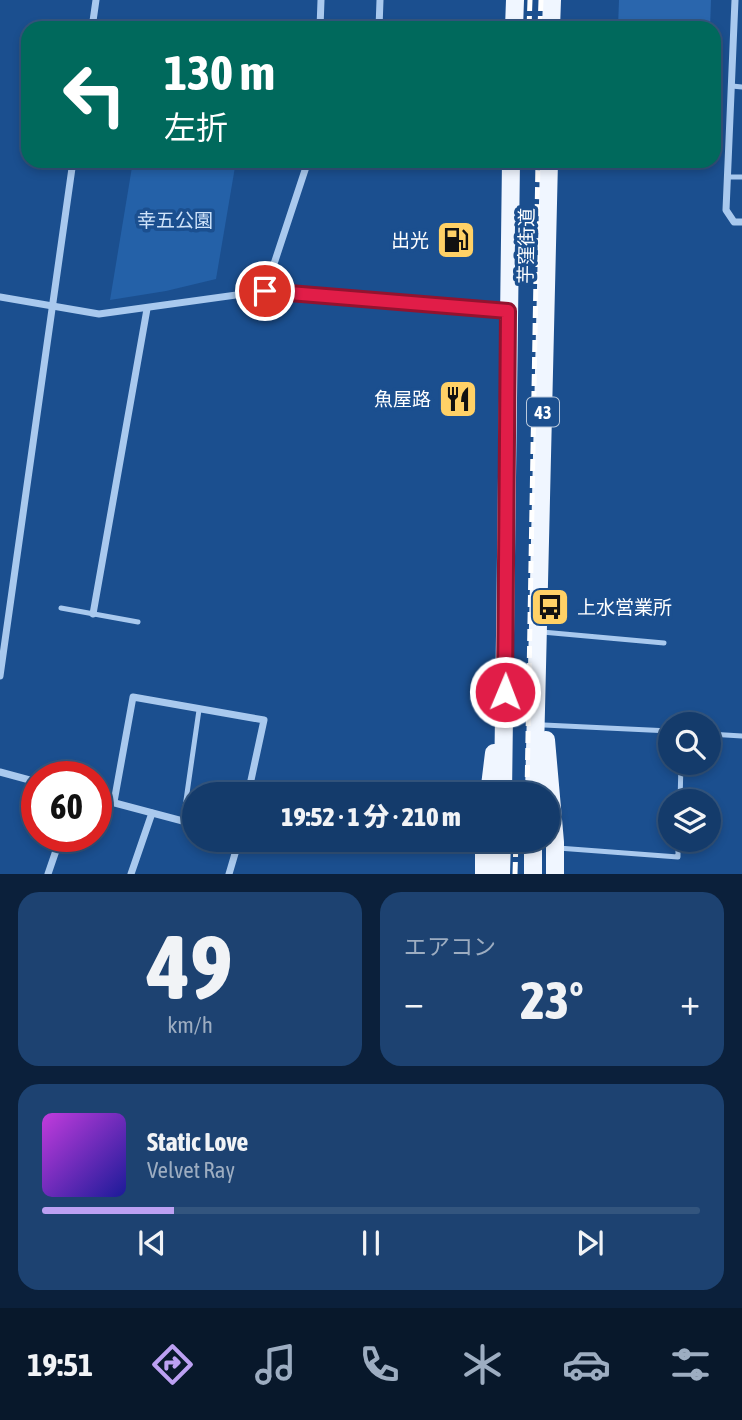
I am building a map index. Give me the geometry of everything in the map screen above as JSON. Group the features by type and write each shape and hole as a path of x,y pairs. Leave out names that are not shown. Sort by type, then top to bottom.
{"main road":[{"path":"514,21 515,0"},
{"path":"551,21 552,0"},
{"name":"芋窪街道","path":"503,782 511,168"},
{"name":"芋窪街道","path":"534,782 549,168"},
{"path":"538,663 549,782"},
{"path":"491,782 506,667"},
{"path":"484,852 484,874"},
{"path":"501,874 502,852"},
{"path":"533,852 533,874"},
{"path":"555,852 555,874"}],"street":[{"path":"93,21 96,0"},
{"path":"320,21 321,0"},
{"path":"379,21 380,0"},
{"path":"735,0 726,210 734,222 742,222"},
{"path":"0,676 72,168"},
{"path":"265,291 306,168"},
{"path":"0,297 99,314 265,291 508,311"},
{"path":"93,614 147,309"},
{"path":"182,821 114,802 133,697 264,720 251,782"},
{"path":"0,772 21,778"},
{"path":"131,874 152,813"},
{"path":"48,874 56,852"},
{"path":"229,874 235,852"}],"lane":[{"path":"732,86 742,87"},
{"path":"727,177 742,177"},
{"path":"61,608 138,622"},
{"path":"539,632 664,643"},
{"path":"189,782 199,710"},
{"path":"544,725 658,730"},
{"path":"721,735 742,736"},
{"path":"560,847 678,857 678,852"}],"green space":[{"name":"幸五公園","path":"132,168 235,168 216,279 110,300"}],"building":[{"path":"619,0 711,0 710,21 618,21"}],"railway":[{"path":"529,21 530,0"},
{"path":"540,21 541,0"},
{"path":"527,782 538,168"},
{"path":"515,874 516,852"}],"place":[{"name":"出光","path":"456,240"},
{"name":"魚屋路","path":"458,399"},
{"name":"上水営業所","path":"550,607"}],"route":[{"path":"265,291 508,311 505,692"}]}
